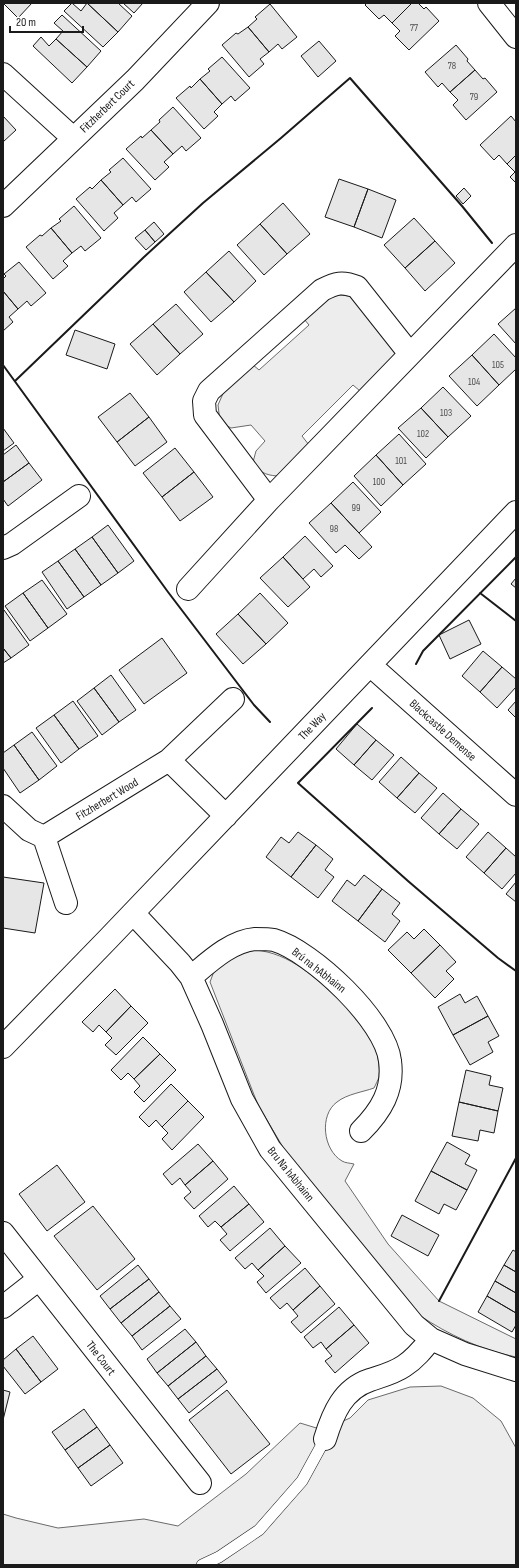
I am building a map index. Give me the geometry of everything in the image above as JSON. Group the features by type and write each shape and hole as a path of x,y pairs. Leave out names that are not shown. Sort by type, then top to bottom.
{"street":[{"name":"Fitzherbert Court","path":"3,206 135,80 208,3"},
{"path":"489,3 516,37"},
{"path":"3,74 73,138"},
{"path":"188,589 269,500 516,245"},
{"path":"269,500 205,415 204,401 209,391 322,290 335,284 346,283 357,287 410,354"},
{"path":"3,548 12,544 79,496"},
{"name":"The Way","path":"3,1047 516,512"},
{"name":"Blackcastle Demense","path":"370,665 516,795"},
{"name":"Fitzherbert Wood","path":"44,837 169,760 233,699"},
{"path":"169,760 226,816"},
{"path":"3,806 29,830 44,837 66,903"},
{"name":"Bru Na hAbhainn","path":"133,913 180,963 191,977 212,1024 242,1099 270,1149 414,1325 431,1339 465,1354 516,1370"},
{"name":"Brú na hAbhainn","path":"191,977 212,960 237,944 255,939 273,940 290,947 312,962 348,992 369,1016 383,1037 390,1060 390,1082 385,1099 375,1118 361,1131"},
{"name":"The Court","path":"3,1233 200,1483"},
{"path":"3,1307 39,1279"},
{"path":"325,1438 332,1417 341,1400 355,1387 368,1380 386,1375 404,1366 417,1355 431,1339"}],"lane":[{"path":"202,1565 219,1556 259,1530 302,1481 325,1438"}],"shaded area":[{"path":"332,294 349,296 359,306 396,354 360,391 353,385 302,436 309,445 277,476 266,474 260,471 253,462 256,451 265,441 251,425 231,428 220,422 218,405 225,389 252,364 259,370 309,325 304,319"},
{"path":"255,950 280,956 302,968 322,984 365,1024 374,1042 378,1057 378,1081 374,1088 350,1095 337,1102 331,1108 326,1123 327,1141 331,1149 342,1161 354,1164 345,1181 388,1244 439,1301 516,1339 516,1357 490,1350 466,1341 419,1315 287,1154 258,1105 210,982 216,966 235,955"},
{"path":"441,1386 473,1398 501,1421 516,1448 516,1565 3,1565 3,1514 58,1528 144,1519 178,1526 246,1474 300,1423 323,1430 350,1418 368,1400 410,1387"}],"building":[{"path":"3,3 32,3 18,18"},
{"path":"72,3 81,11 87,3 118,32 103,47 64,11"},
{"path":"87,3 118,3 132,16 118,32"},
{"path":"123,3 143,3 134,13"},
{"path":"367,3 412,3 392,23 384,15 379,19 365,5"},
{"path":"412,3 418,3 424,9 426,7 439,21 409,50 395,36 400,31 392,23"},
{"path":"270,4 297,37 282,49 278,44 269,52 248,27 257,19 255,17"},
{"path":"62,15 101,51 87,67 56,39 63,31 54,23"},
{"path":"248,27 269,52 260,59 264,64 249,77 222,45 236,33 238,34"},
{"path":"41,37 49,46 56,39 87,67 72,83 33,46"},
{"path":"319,41 336,61 318,77 301,56"},
{"path":"456,45 475,70 450,92 442,83 438,87 425,72"},
{"path":"222,57 250,88 235,101 231,96 222,104 200,79 210,71 208,69"},
{"path":"475,70 483,79 485,78 497,92 466,120 453,105 458,100 450,92"},
{"path":"200,79 222,104 214,112 218,116 204,129 176,98 190,86 191,88"},
{"path":"173,107 201,138 186,151 182,146 173,154 151,130"},
{"path":"3,116 16,130 3,142"},
{"path":"511,116 516,122 516,155 507,164 499,155 494,160 480,145"},
{"path":"151,130 173,154 164,162 169,167 155,180 126,149 141,136 142,138"},
{"path":"516,155 516,183 510,177 515,172 507,164"},
{"path":"123,158 151,189 136,202 132,197 123,205 101,180 111,172 109,170"},
{"path":"339,179 368,189 354,227 325,217"},
{"path":"101,180 123,205 114,213 118,218 104,231 76,199 90,187 92,189"},
{"path":"464,188 471,196 463,204 456,196"},
{"path":"368,189 396,200 382,238 354,227"},
{"path":"283,203 310,234 287,254 260,224"},
{"path":"74,206 101,238 85,251 81,246 72,253 51,228 61,221 59,219"},
{"path":"414,218 435,241 405,268 384,245"},
{"path":"154,222 164,234 155,242 145,230"},
{"path":"260,224 287,254 264,275 237,245"},
{"path":"51,228 72,253 63,261 68,266 53,279 26,247"},
{"path":"145,230 155,242 146,250 135,238"},
{"path":"435,241 455,263 425,291 405,268"},
{"path":"229,251 256,281 234,302 206,272"},
{"path":"19,262 46,293 31,306 27,301 18,309 3,291 3,279 6,276 4,274"},
{"path":"206,272 234,302 211,322 184,292"},
{"path":"3,291 18,309 9,317 13,322 3,331"},
{"path":"176,304 203,334 180,354 153,324"},
{"path":"516,308 516,344 498,324"},
{"path":"153,324 180,354 157,375 130,344"},
{"path":"75,330 115,344 107,369 66,355"},
{"path":"494,334 516,358 516,369 499,385 472,355"},
{"path":"472,355 499,385 477,406 449,376"},
{"path":"443,387 471,416 448,437 421,408"},
{"path":"130,393 149,417 117,442 98,417"},
{"path":"421,408 448,437 426,458 398,428"},
{"path":"149,417 167,442 135,466 117,442"},
{"path":"3,428 14,443 3,451"},
{"path":"399,434 426,464 403,485 376,455"},
{"path":"16,445 29,463 3,482 3,455"},
{"path":"175,448 194,472 162,497 143,473"},
{"path":"376,455 403,485 381,506 354,476"},
{"path":"29,463 42,480 8,506 3,499 3,482"},
{"path":"194,472 213,497 180,521 162,497"},
{"path":"353,482 381,512 359,533 331,503"},
{"path":"331,503 372,547 359,559 345,545 336,553 309,523"},
{"path":"108,525 134,561 118,573 92,537"},
{"path":"305,536 333,566 321,577 314,569 303,579 283,557"},
{"path":"92,537 118,573 101,585 75,549"},
{"path":"75,549 101,585 84,597 58,561"},
{"path":"283,557 310,587 288,607 260,578"},
{"path":"58,561 84,597 67,609 42,572"},
{"path":"516,578 516,588 511,584"},
{"path":"42,580 67,614 48,628 23,593"},
{"path":"23,593 48,628 30,641 5,606"},
{"path":"260,593 288,623 266,644 238,614"},
{"path":"4,610 29,645 11,658 3,648"},
{"path":"238,614 266,644 243,664 216,634"},
{"path":"469,620 481,644 450,659 439,635"},
{"path":"162,638 187,673 144,704 119,670"},
{"path":"3,648 11,658 3,663"},
{"path":"483,651 502,667 480,692 462,676"},
{"path":"502,667 516,679 516,687 497,708 480,692"},
{"path":"111,675 136,710 119,722 94,688"},
{"path":"94,688 119,722 102,735 77,701"},
{"path":"73,701 98,736 79,749 54,715"},
{"path":"516,701 516,718 508,710"},
{"path":"54,715 79,749 61,763 36,728"},
{"path":"357,724 376,740 354,765 336,749"},
{"path":"32,732 57,766 39,780 14,745"},
{"path":"376,740 394,755 372,780 354,765"},
{"path":"14,745 39,780 20,793 3,768 3,753"},
{"path":"401,757 419,773 397,798 379,782"},
{"path":"419,773 437,788 415,813 397,798"},
{"path":"443,793 461,809 439,834 421,818"},
{"path":"461,809 479,824 457,849 439,834"},
{"path":"298,832 316,845 291,877 266,857 281,837 289,843"},
{"path":"488,832 506,848 484,873 466,857"},
{"path":"316,845 333,859 325,870 334,877 318,898 291,877"},
{"path":"506,848 516,857 516,873 502,889 484,873"},
{"path":"364,875 382,889 358,921 332,901 347,880 355,886"},
{"path":"3,877 44,883 35,933 3,928"},
{"path":"516,882 516,902 506,894"},
{"path":"382,889 400,903 392,914 400,921 385,942 358,921"},
{"path":"424,929 440,945 411,973 388,950 407,932 414,939"},
{"path":"440,945 456,962 446,971 454,979 435,998 411,973"},
{"path":"115,989 131,1006 106,1032 99,1025 93,1032 82,1022"},
{"path":"460,994 465,1003 477,996 488,1016 453,1035 438,1007"},
{"path":"131,1006 148,1023 116,1055 105,1045 112,1038 106,1032"},
{"path":"488,1016 499,1036 488,1042 493,1052 470,1065 453,1035"},
{"path":"143,1037 160,1054 134,1079 128,1073 121,1080 111,1070"},
{"path":"160,1054 176,1070 144,1102 134,1092 140,1086 134,1079"},
{"path":"466,1070 491,1076 489,1085 503,1088 498,1111 459,1102"},
{"path":"171,1084 188,1101 162,1127 156,1120 149,1127 139,1117"},
{"path":"188,1101 204,1117 172,1150 162,1139 168,1133 162,1127"},
{"path":"459,1102 498,1111 494,1133 480,1130 478,1141 452,1136"},
{"path":"447,1142 470,1155 465,1164 477,1170 467,1190 431,1171"},
{"path":"198,1144 213,1161 185,1185 180,1178 172,1185 163,1174"},
{"path":"213,1161 228,1179 194,1209 184,1198 191,1192 185,1185"},
{"path":"57,1165 85,1202 47,1231 19,1194"},
{"path":"431,1171 467,1190 456,1210 444,1204 439,1214 415,1201"},
{"path":"234,1186 249,1204 221,1227 215,1221 208,1227 199,1216"},
{"path":"249,1204 264,1222 230,1251 220,1240 227,1234 221,1227"},
{"path":"93,1206 135,1259 97,1290 54,1236"},
{"path":"402,1215 439,1235 428,1256 391,1236"},
{"path":"270,1228 285,1246 258,1270 252,1263 245,1269 235,1258"},
{"path":"285,1246 301,1263 266,1293 257,1282 264,1276 258,1270"},
{"path":"513,1250 516,1252 516,1272 504,1265"},
{"path":"138,1265 149,1279 110,1309 100,1296"},
{"path":"504,1265 516,1272 516,1293 495,1281"},
{"path":"305,1268 320,1286 293,1310 287,1303 280,1309 270,1298"},
{"path":"149,1279 159,1292 121,1323 110,1309"},
{"path":"495,1281 516,1293 516,1313 487,1296"},
{"path":"320,1286 335,1304 301,1333 291,1322 298,1316 293,1310"},
{"path":"159,1292 170,1306 132,1336 121,1323"},
{"path":"487,1296 516,1313 516,1325 512,1332 478,1312"},
{"path":"170,1306 181,1319 142,1350 132,1336"},
{"path":"339,1307 354,1325 326,1349 321,1342 313,1348 304,1337"},
{"path":"354,1325 369,1343 335,1373 325,1361 332,1356 326,1349"},
{"path":"185,1329 196,1342 157,1373 147,1359"},
{"path":"33,1336 58,1369 41,1382 16,1349"},
{"path":"196,1342 206,1356 168,1386 157,1373"},
{"path":"16,1349 41,1382 25,1394 3,1366 3,1360"},
{"path":"206,1356 217,1369 178,1399 168,1386"},
{"path":"217,1369 227,1382 189,1413 178,1399"},
{"path":"3,1390 10,1392 3,1420"},
{"path":"227,1390 270,1444 231,1474 189,1420"},
{"path":"84,1409 97,1427 65,1450 52,1432"},
{"path":"97,1427 110,1445 78,1468 65,1450"},
{"path":"110,1445 123,1463 91,1486 78,1468"}],"wall":[{"path":"15,381 144,257 203,203 350,78 462,206 492,243"},
{"path":"3,365 168,592 254,705 270,722"},
{"path":"416,664 423,651 516,557"},
{"path":"480,593 516,621"},
{"path":"372,708 298,783 408,881 498,958 516,971"},
{"path":"439,1301 516,1158"}]}
